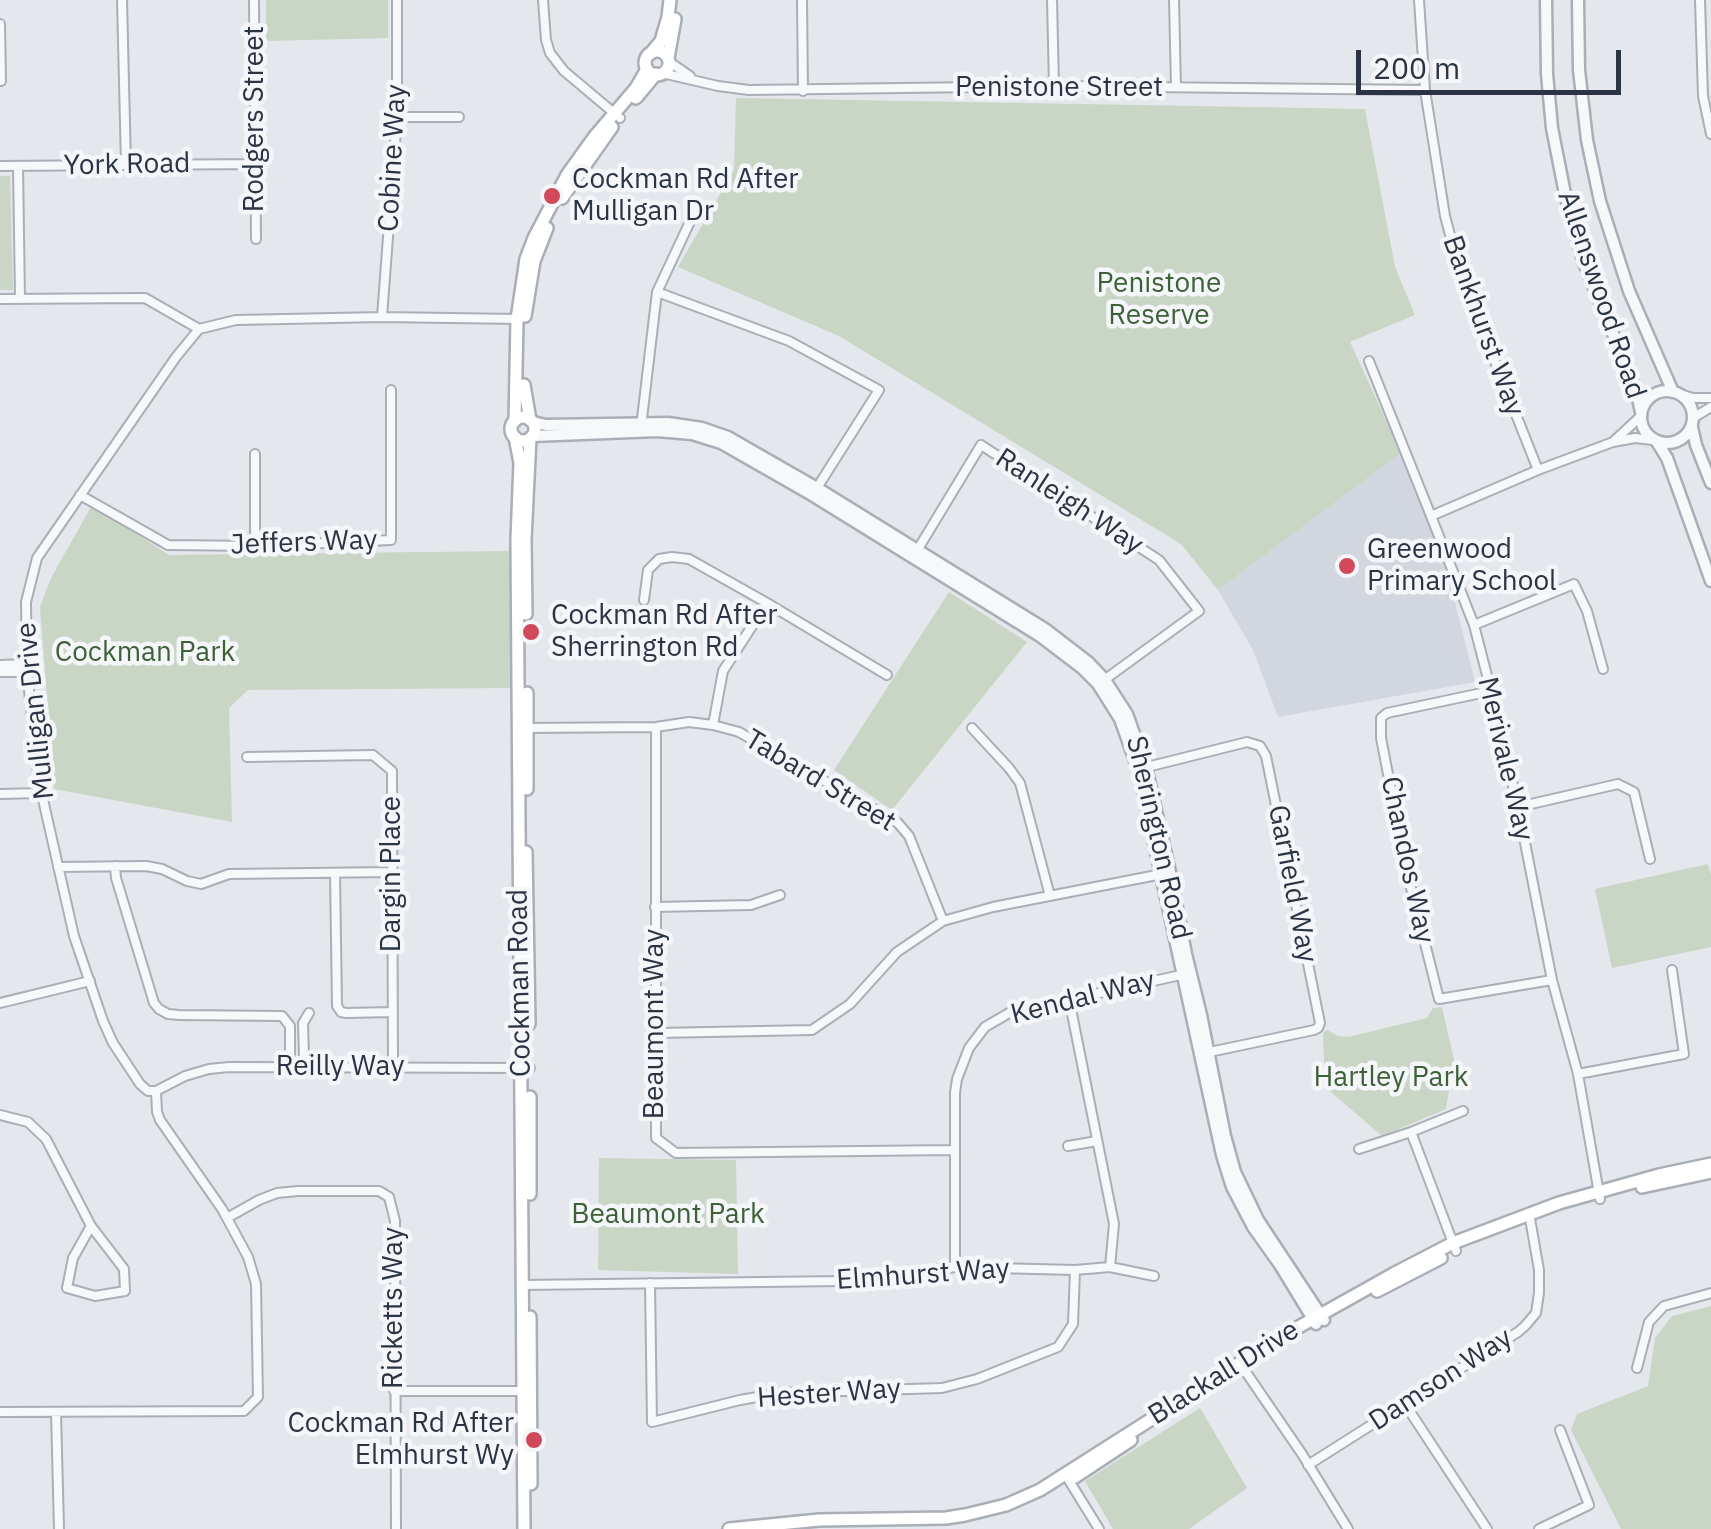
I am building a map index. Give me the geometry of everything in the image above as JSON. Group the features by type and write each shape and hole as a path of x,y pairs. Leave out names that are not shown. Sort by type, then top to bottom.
{"main road":[{"path":"660,67 646,59 661,40 674,0"},
{"path":"660,67 674,0"},
{"path":"650,54 660,51 660,67"},
{"name":"Cockman Road","path":"515,421 526,259 534,238 567,175 660,67"},
{"name":"Cockman Road","path":"521,319 525,398 531,429 518,878 526,1068 527,1529"},
{"path":"522,418 531,429 522,441 515,438 511,429 515,421 522,418"},
{"name":"Cockman Road","path":"515,438 520,464 517,540 523,728"},
{"name":"Blackall Drive","path":"805,1529 948,1524 985,1519 1036,1500 1241,1365 1318,1319 1455,1247 1599,1195 1711,1168"},
{"name":"Blackall Drive","path":"729,1529 819,1520 965,1516 1006,1505 1067,1478"}],"street":[{"path":"122,0 126,165"},
{"name":"Rodgers Street","path":"254,0 256,239"},
{"name":"Cobine Way","path":"382,316 398,116 397,0"},
{"path":"543,0 550,53 564,71 616,116"},
{"path":"802,0 803,91"},
{"path":"1052,0 1054,86"},
{"path":"1174,0 1176,87"},
{"name":"Bankhurst Way","path":"1419,0 1425,90 1445,216 1461,276 1538,470"},
{"name":"Allenswood Road","path":"1546,0 1546,74 1565,194 1584,264 1636,390 1641,414"},
{"name":"Allenswood Road","path":"1578,0 1579,70 1587,140 1600,201 1629,291 1676,393"},
{"path":"1700,0 1703,96 1711,134"},
{"path":"0,24 1,81"},
{"name":"Penistone Street","path":"660,67 718,86 803,91 1054,86 1425,90"},
{"path":"398,116 459,117"},
{"name":"York Road","path":"0,166 254,164"},
{"path":"18,166 20,299"},
{"path":"641,427 657,292 695,211"},
{"path":"657,292 789,341 879,390 814,492"},
{"path":"0,299 145,298 199,329 236,320 382,316 521,319"},
{"name":"Mulligan Drive","path":"56,1412 244,1411 258,1396 256,1284 248,1257 227,1218 160,1120 156,1091 140,1084 113,1043 74,936 42,793 27,668 26,602 37,558 199,329"},
{"name":"Merivale Way","path":"1370,361 1474,625 1518,807 1552,980 1578,1074 1599,1195"},
{"name":"Jeffers Way","path":"80,495 168,545 391,540 391,390"},
{"path":"1613,442 1641,414 1652,396 1663,392 1711,398"},
{"path":"1676,393 1690,404 1696,446 1711,482"},
{"path":"1431,516 1613,442 1635,438 1668,444 1678,441 1711,406"},
{"path":"1641,414 1643,428 1667,458 1711,581"},
{"name":"Sherington Road","path":"531,429 685,425 716,432 746,446 915,554 1045,629 1070,647 1102,682 1127,714 1142,768 1204,1053 1222,1156 1232,1187 1253,1227 1318,1319"},
{"name":"Ranleigh Way","path":"915,554 980,445 1159,560 1199,612 1102,682"},
{"path":"255,454 255,546"},
{"path":"644,600 648,570 659,559 689,559 887,676"},
{"path":"1474,625 1574,584 1587,611 1603,668"},
{"path":"714,724 723,671 767,602"},
{"path":"0,668 27,668"},
{"name":"Chandos Way","path":"1490,690 1388,713 1382,718 1381,738 1407,872 1440,1000 1552,980"},
{"name":"Tabard Street","path":"523,728 689,722 739,732 898,823 909,836 943,921"},
{"name":"Beaumont Way","path":"656,726 656,1138 676,1152 954,1150"},
{"path":"972,728 1020,784 1050,896"},
{"name":"Garfield Way","path":"1142,768 1247,742 1260,746 1266,756 1320,1023 1314,1030 1204,1053"},
{"name":"Dargin Place","path":"247,757 374,755 392,770 393,1067"},
{"path":"1518,807 1618,784 1634,792 1650,859"},
{"path":"0,794 42,793"},
{"path":"114,866 159,1009 179,1015 282,1016 290,1026 290,1067"},
{"path":"58,867 146,866 202,884 229,874 392,872"},
{"path":"335,873 337,1006 341,1012 393,1012"},
{"path":"657,1033 812,1030 850,1004 897,952 943,921 993,907 1166,873"},
{"path":"655,907 751,905 780,895"},
{"path":"1578,1074 1684,1054 1672,970"},
{"name":"Kendal Way","path":"955,1267 957,1079 968,1048 985,1028 1009,1013 1186,973"},
{"path":"0,1003 90,981"},
{"path":"1069,999 1114,1224 1110,1267 1154,1276"},
{"path":"304,1057 303,1023 309,1013"},
{"name":"Reilly Way","path":"156,1091 209,1069 526,1068"},
{"path":"1359,1148 1463,1112"},
{"path":"0,1115 28,1122 46,1139 91,1226 124,1268 125,1291 95,1296 67,1288 73,1258 91,1226"},
{"path":"1411,1132 1455,1247"},
{"path":"1068,1146 1097,1140"},
{"name":"Ricketts Way","path":"227,1218 277,1193 379,1191 389,1197 396,1220 396,1529"},
{"name":"Damson Way","path":"1308,1464 1518,1332 1536,1313 1539,1270 1530,1217"},
{"name":"Elmhurst Way","path":"526,1284 843,1281 955,1267 1110,1267"},
{"name":"Hester Way","path":"650,1283 652,1422 780,1394 942,1388 977,1379 1058,1347 1073,1324 1075,1270"},
{"path":"1637,1368 1649,1322 1664,1306 1711,1293"},
{"path":"1241,1365 1348,1529"},
{"path":"394,1392 526,1392"},
{"path":"1405,1404 1487,1529"},
{"path":"0,1412 56,1412 58,1529"},
{"path":"1538,1529 1589,1505 1560,1430"},
{"path":"1067,1478 1100,1529"}],"shaded area":[{"name":"Greenwood Primary School","path":"1401,453 1440,543 1475,682 1278,717 1253,650 1218,590"}],"green space":[{"path":"266,0 388,0 388,38 266,41"},
{"name":"Penistone Reserve","path":"736,98 1365,109 1395,267 1415,315 1350,342 1401,453 1218,590 1181,544 839,336 678,267 734,170"},
{"path":"0,176 10,176 13,290 0,290"},
{"name":"Cockman Park","path":"92,505 169,555 510,551 512,688 248,690 229,708 232,822 54,789 40,607 51,578"},
{"path":"949,592 1027,642 892,810 834,770"},
{"path":"1708,864 1711,947 1612,968 1595,889"},
{"name":"Hartley Park","path":"1442,1007 1454,1060 1446,1109 1382,1136 1325,1087 1323,1033 1327,1030 1348,1037 1427,1018 1433,1008"},
{"name":"Beaumont Park","path":"599,1158 736,1160 738,1274 598,1270"},
{"path":"1711,1306 1711,1529 1621,1529 1571,1430 1577,1414 1648,1386 1655,1338 1672,1316"},
{"path":"1200,1408 1247,1488 1189,1529 1113,1529 1085,1481"}],"place":[{"name":"Cockman Rd After Mulligan Dr","path":"552,196"},
{"name":"Greenwood Primary School","path":"1347,566"},
{"name":"Cockman Rd After Sherrington Rd","path":"531,632"},
{"name":"Cockman Rd After Elmhurst Wy","path":"534,1440"}]}
